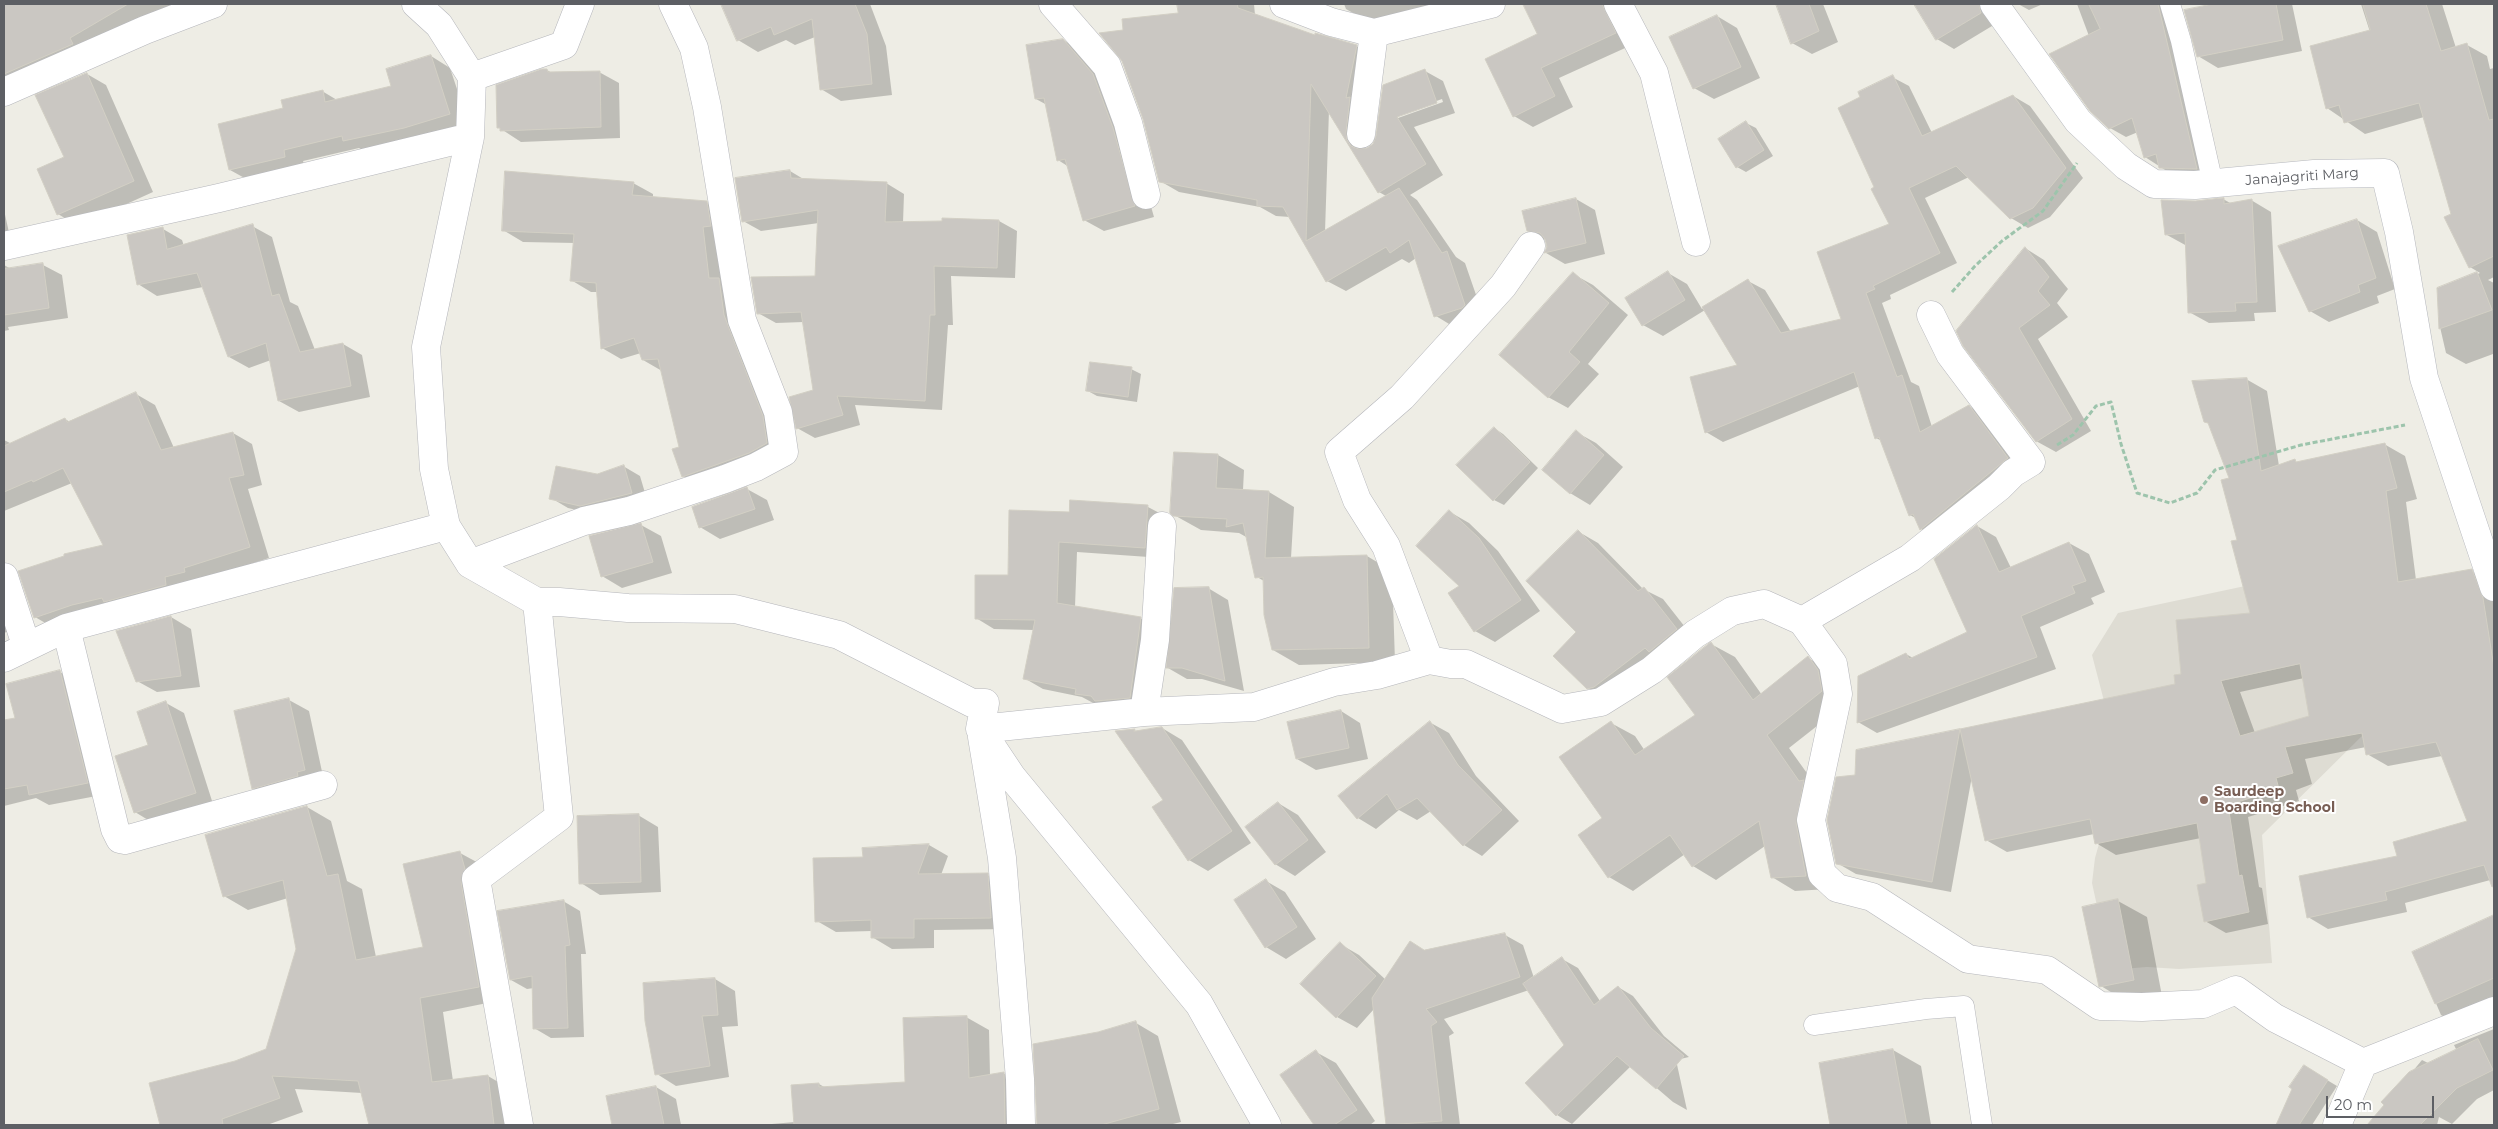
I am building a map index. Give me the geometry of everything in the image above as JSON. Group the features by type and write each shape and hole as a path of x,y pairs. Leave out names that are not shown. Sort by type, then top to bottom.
{"street":[{"path":"4,92 145,30 213,4"},
{"path":"416,4 439,25 472,76 470,136 426,347 434,469 446,526 470,564 537,602 560,602 628,608 735,609 839,636 972,703 985,703 980,729 1002,858 1020,1079 1021,1125"},
{"path":"472,76 564,46 580,4"},
{"path":"470,564 584,521 629,511 725,479 756,467 784,452 778,412 742,320 707,107 694,48 673,4"},
{"path":"1053,4 1107,66 1128,123 1146,194"},
{"path":"1284,4 1331,22 1374,33 1491,4"},
{"path":"1618,4 1654,73 1696,242"},
{"name":"Janajagriti Marg","path":"1994,4 2078,121 2126,166 2154,184 2212,184 2314,174 2385,173 2399,232 2424,378 2494,586"},
{"path":"1361,134 1374,33"},
{"path":"4,246 219,198 470,136"},
{"path":"1429,660 1386,546 1357,500 1339,452 1402,396 1503,286 1531,246"},
{"path":"1802,621 1910,558 2000,487 2013,473 2031,462 1950,354 1931,315"},
{"path":"4,577 15,652 66,628 446,526"},
{"path":"1144,712 1155,640 1162,526"},
{"path":"519,1125 476,878 559,817 537,602"},
{"path":"980,729 1144,712 1254,707 1334,682 1378,675 1429,660 1451,664 1466,664 1562,709 1601,702 1652,670 1695,634 1732,611 1764,604 1802,621 1833,664 1838,694 1811,820 1822,874 1837,888 1872,897 1968,959 2047,970 2100,1006 2142,1007 2203,1004 2236,990 2276,1018 2363,1062"},
{"path":"66,628 115,829 120,839 125,840 323,786"},
{"path":"980,729 1012,777 1199,1004 1267,1125"},
{"path":"2337,1125 2363,1062 2494,1010"}],"lane":[{"path":"2170,4 2185,59 2212,184"},
{"path":"1814,1025 1926,1009 1964,1006 1982,1125"}],"path":[{"path":"1931,315 1975,266 2002,241 2043,212 2094,138"},
{"path":"2031,462 2072,436 2096,406 2111,402 2121,444 2137,493 2170,503 2197,494 2215,470 2301,445 2400,426 2437,416"}],"shaded area":[{"name":"Saurdeep Boarding School","path":"2330,568 2362,736 2262,835 2272,963 2179,969 2147,967 2111,970 2092,883 2095,858 2121,766 2092,655 2118,613"}],"building":[{"path":"4,4 128,4 70,38 73,44 4,74"},
{"path":"721,4 855,4 867,34 872,84 820,90 812,19 774,35 771,27 737,41"},
{"path":"1177,4 1237,4 1238,8 1315,35 1315,33 1357,45 1346,98 1350,97 1346,132 1347,140 1351,146 1359,149 1367,148 1373,144 1376,136 1383,85 1425,69 1437,103 1397,117 1426,164 1378,193 1311,84 1306,241 1399,188 1442,253 1447,251 1465,305 1462,308 1434,317 1409,240 1390,253 1386,247 1326,282 1283,207 1257,206 1257,200 1159,182 1143,119 1122,61 1099,33 1123,30 1122,19 1178,13"},
{"path":"1523,4 1602,4 1616,33 1541,68 1555,96 1513,117 1485,59 1537,34"},
{"path":"1776,4 1809,4 1819,31 1791,44"},
{"path":"1914,4 1979,4 1981,13 1936,40"},
{"path":"2089,4 2158,4 2197,169 2159,168 2156,154 2144,158 2132,118 2109,129 2090,111 2049,54 2100,29"},
{"path":"2213,4 2276,4 2283,40 2197,57 2184,10"},
{"path":"2363,4 2426,4 2441,51 2467,43 2489,120 2494,119 2494,256 2469,268 2444,217 2451,214 2419,103 2344,123 2339,105 2326,109 2310,46 2370,30"},
{"path":"1717,15 1741,67 1693,89 1669,37"},
{"path":"1063,39 1093,74 1113,128 1135,206 1083,221 1065,159 1057,161 1044,98 1035,99 1026,45"},
{"path":"431,55 450,114 404,128 343,141 342,136 284,150 285,157 229,170 218,124 283,108 281,100 323,90 325,102 391,86 386,69"},
{"path":"547,69 548,72 600,71 601,127 500,131 500,128 497,128 496,85"},
{"path":"87,73 134,181 57,215 37,169 64,157 35,95"},
{"path":"1893,75 1922,136 2013,95 2066,168 2033,208 2010,219 1956,166 1909,188 1940,253 1873,286 1875,289 1866,293 1897,377 1902,375 1920,432 1969,405 2008,458 1920,530 1913,514 1909,516 1879,437 1875,439 1854,372 1705,433 1690,377 1737,365 1702,307 1748,279 1781,333 1841,319 1817,252 1889,224 1871,189 1874,187 1838,108 1860,97 1858,92"},
{"path":"1746,121 1764,150 1736,168 1718,139"},
{"path":"790,170 791,178 887,182 885,222 942,221 942,218 999,220 997,268 934,266 935,315 930,315 925,401 837,396 843,415 796,429 789,397 813,390 801,312 757,314 751,277 815,276 818,210 742,222 735,178"},
{"path":"505,171 634,182 632,195 707,201 711,226 703,227 709,278 719,278 724,315 763,416 767,443 749,453 682,477 672,449 679,447 658,359 642,360 634,338 601,349 596,283 570,281 574,234 502,231"},
{"path":"1576,198 1586,243 1544,253 1547,247 1545,239 1540,233 1527,231 1522,211"},
{"path":"2224,198 2224,204 2252,199 2257,302 2235,303 2236,311 2188,313 2185,233 2165,235 2161,200 2195,201"},
{"path":"2357,219 2376,278 2358,285 2360,292 2309,312 2278,246"},
{"path":"253,224 272,296 279,294 300,352 343,343 351,386 278,401 266,343 228,357 197,273 137,285 127,235 163,227 167,249"},
{"path":"2025,247 2049,277 2038,291 2050,305 2019,328 2072,419 2036,442 1963,346 1956,331"},
{"path":"43,263 49,308 4,315 4,269"},
{"path":"1668,271 1685,300 1642,326 1625,298"},
{"path":"1573,272 1609,303 1569,352 1580,362 1548,398 1499,355"},
{"path":"2477,272 2492,310 2439,329 2437,288"},
{"path":"1090,362 1132,367 1128,397 1086,391"},
{"path":"2247,378 2261,471 2295,459 2296,462 2385,443 2397,488 2386,491 2398,582 2472,569 2483,598 2494,668 2494,886 2492,887 2484,865 2385,892 2387,900 2307,918 2299,876 2397,856 2393,842 2467,821 2436,742 2366,755 2362,733 2285,747 2293,773 2276,778 2279,789 2228,805 2239,876 2242,875 2249,912 2204,922 2197,885 2206,883 2197,823 2095,844 2090,819 1985,841 1960,729 2175,684 2174,675 2181,674 2176,620 2250,613 2231,541 2237,540 2221,480 2229,478 2208,423 2204,422 2192,381","holes":["2300,664 2309,716 2240,736 2221,681"]},
{"path":"136,392 161,450 233,432 244,475 229,478 250,547 184,568 185,572 165,577 166,585 104,602 102,598 72,605 34,618 18,571 64,556 64,554 103,545 63,468 33,482 32,480 4,492 4,446 65,418 67,422"},
{"path":"1494,427 1530,462 1493,501 1456,465"},
{"path":"1576,430 1604,455 1570,494 1542,470"},
{"path":"1174,452 1218,454 1216,488 1269,491 1265,558 1367,555 1369,648 1272,650 1264,615 1263,577 1255,578 1243,523 1226,527 1227,519 1173,516 1170,513"},
{"path":"624,465 632,493 580,506 549,499 556,466 597,474"},
{"path":"747,487 755,509 699,528 692,507"},
{"path":"1070,500 1148,505 1145,548 1059,542 1057,603 1141,617 1130,698 1095,701 1091,696 1075,694 1076,689 1023,679 1035,620 975,619 975,575 1008,575 1009,510 1069,512"},
{"path":"1449,510 1479,538 1521,600 1474,632 1448,593 1459,586 1416,546"},
{"path":"641,523 653,562 601,577 589,536"},
{"path":"1977,525 1999,572 2069,542 2086,581 2072,586 2075,593 2021,616 2037,657 1857,723 1858,676 1906,653 1909,659 1967,632 1934,559"},
{"path":"1578,530 1638,591 1644,587 1677,629 1649,652 1645,648 1594,687 1587,689 1553,656 1576,632 1526,581"},
{"path":"1209,587 1225,681 1182,668 1166,668 1174,588"},
{"path":"171,616 181,676 136,682 116,631"},
{"path":"1711,642 1753,700 1808,656 1818,670 1822,691 1767,735 1799,781 1804,780 1796,823 1806,876 1771,878 1759,821 1692,867 1670,835 1608,878 1578,835 1602,818 1559,757 1611,721 1635,755 1695,715 1667,677"},
{"path":"60,670 88,783 29,795 27,785 4,789 4,720 15,718 6,684"},
{"path":"289,698 305,770 297,772 298,776 252,789 234,711"},
{"path":"166,701 196,793 134,813 115,756 148,745 137,712"},
{"path":"1341,710 1349,748 1296,759 1287,722"},
{"path":"1430,721 1458,765 1502,810 1463,846 1417,798 1397,810 1387,794 1357,819 1338,796"},
{"path":"1162,727 1232,831 1188,861 1152,807 1163,800 1115,731 1135,729 1134,731"},
{"path":"1960,729 1932,882 1836,864 1827,820 1836,777 1855,775 1856,750"},
{"path":"1278,802 1308,840 1275,865 1245,827"},
{"path":"307,806 327,876 338,874 356,960 423,947 403,864 460,851 465,869 461,882 479,987 420,998 432,1082 488,1075 494,1125 369,1125 358,1081 272,1076 280,1098 222,1119 223,1125 160,1125 149,1083 235,1061 266,1049 296,949 283,880 223,897 205,835"},
{"path":"639,814 641,882 579,884 577,816"},
{"path":"929,844 918,874 988,873 991,918 914,919 914,938 871,938 871,920 815,922 813,858 863,857 862,848"},
{"path":"1266,879 1297,927 1265,948 1234,900"},
{"path":"2118,899 2134,980 2099,987 2082,907"},
{"path":"564,900 570,945 565,946 568,1028 533,1029 532,976 510,980 497,911"},
{"path":"2494,915 2494,978 2435,1004 2412,952"},
{"path":"1505,933 1520,977 1426,1009 1437,1022 1431,1026 1442,1121 1386,1125 1372,998 1410,941 1424,950"},
{"path":"1340,942 1376,976 1336,1018 1300,984"},
{"path":"1562,957 1594,1005 1618,986 1651,1028 1684,1056 1656,1089 1617,1056 1556,1116 1525,1083 1564,1045 1523,984"},
{"path":"715,978 718,1015 702,1016 710,1066 655,1075 645,1021 643,983"},
{"path":"967,1016 969,1078 1004,1072 1005,1125 794,1125 791,1085 819,1083 819,1087 905,1082 903,1018"},
{"path":"1136,1021 1159,1109 1101,1125 1037,1125 1033,1044 1098,1032"},
{"path":"2478,1039 2493,1070 2457,1088 2420,1125 2367,1125 2384,1105 2381,1102 2409,1072"},
{"path":"1893,1049 1907,1125 1830,1125 1819,1063"},
{"path":"1316,1050 1357,1110 1334,1125 1314,1125 1280,1075"},
{"path":"2304,1065 2328,1080 2299,1125 2276,1125 2292,1089 2289,1087"},
{"path":"656,1086 664,1125 612,1125 606,1096"}],"place":[{"name":"Saurdeep Boarding School","path":"2204,800"}]}
